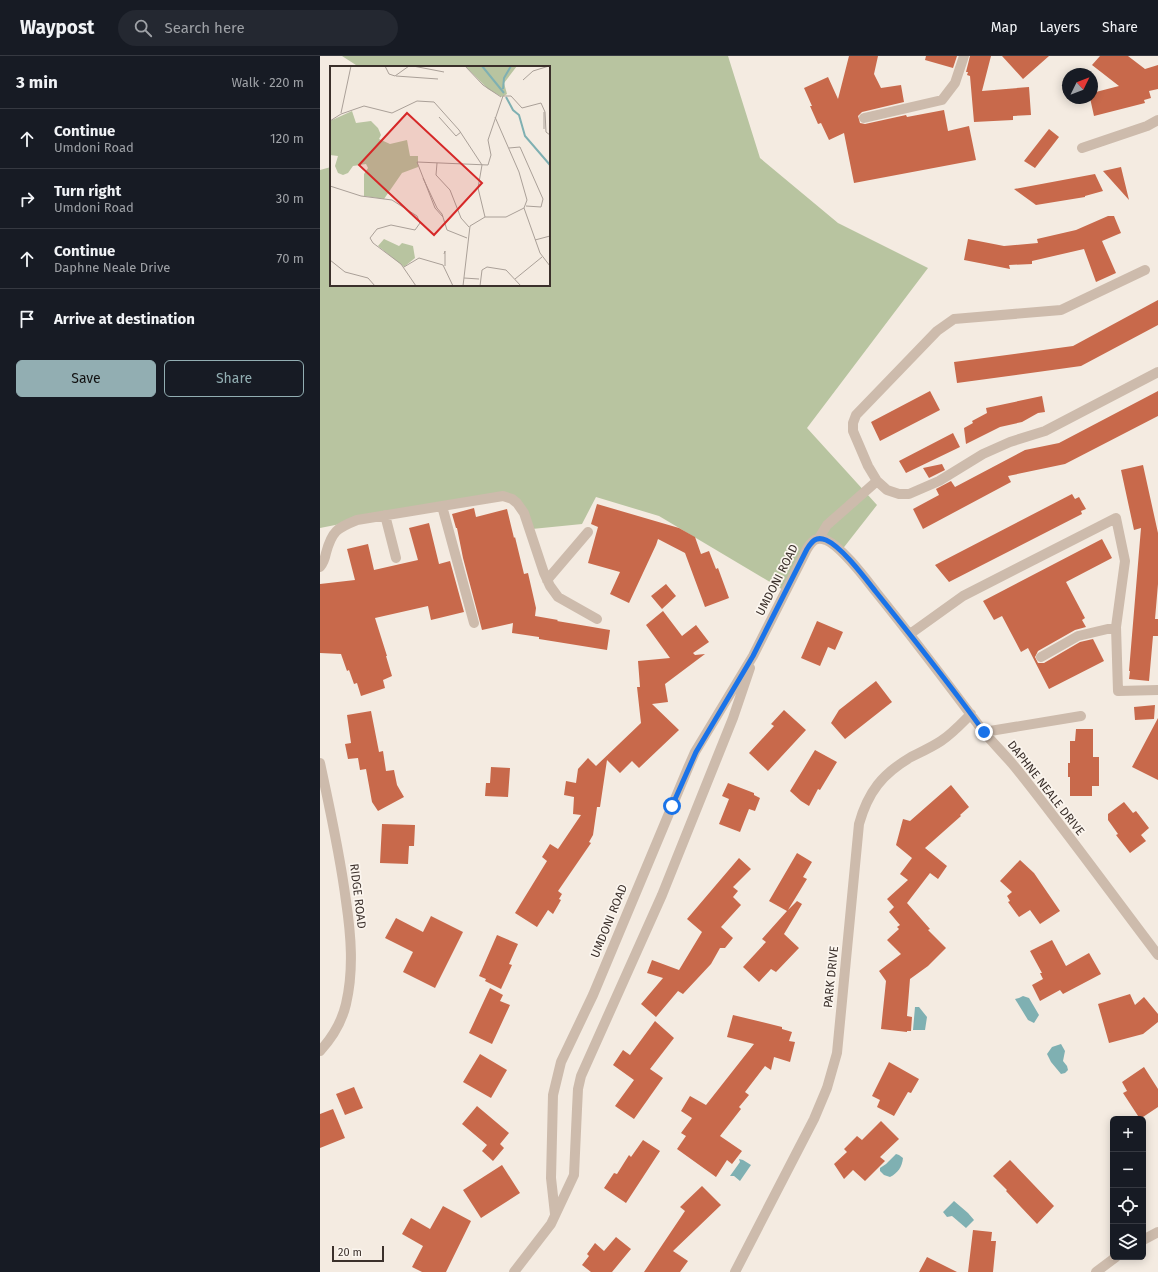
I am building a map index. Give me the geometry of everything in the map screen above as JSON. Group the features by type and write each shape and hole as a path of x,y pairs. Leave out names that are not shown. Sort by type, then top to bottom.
{"street":[{"path":"864,118 942,100 955,83 964,56"},
{"path":"1082,148 1147,126 1158,120"},
{"path":"1145,270 1061,310 954,319 937,331 856,415 852,423 853,431 868,466 877,481 887,490 899,494 909,494 938,481 983,454 1010,442 1045,431 1158,372"},
{"name":"UMDONI ROAD","path":"555,1214 551,1178 553,1095 561,1062 593,995 688,768 753,656 807,549 813,540 819,538 827,525 877,481"},
{"path":"320,567 324,563 333,535 342,526 357,520 503,496 512,499 517,503 524,513 547,580 558,597 596,619"},
{"path":"442,506 474,624"},
{"path":"385,515 396,558"},
{"path":"910,634 963,596 1116,518 1125,561 1116,627 1118,691 1158,690"},
{"path":"547,580 588,532"},
{"name":"DAPHNE NEALE DRIVE","path":"819,538 827,540 842,553 868,582 910,634 984,732 1015,767 1158,955"},
{"path":"1041,657 1078,636 1116,627"},
{"name":"UMDONI ROAD","path":"514,1272 551,1224 574,1175 578,1089 581,1076 662,895 733,718 745,685 753,656"},
{"name":"PARK DRIVE","path":"735,1272 814,1119 827,1088 837,1052 859,824 864,807 872,791 893,769 942,741 971,714"},
{"path":"984,732 1081,716"},
{"name":"RIDGE ROAD","path":"320,763 342,866 349,920 351,950 346,1004 334,1033 320,1051"},
{"path":"1146,1238 1158,1232"},
{"path":"1096,1272 1112,1260"}],"green space":[{"path":"342,56 728,56 760,158 838,223 928,268 807,428 877,505 841,551 818,537 785,591 659,516 596,497 582,524 532,529 517,500 442,504 320,528 320,170 330,167 330,286 550,286 550,66 357,66"}],"water":[{"path":"1023,996 1029,998 1039,1015 1034,1023 1028,1020 1015,999"},
{"path":"915,1007 919,1007 927,1017 925,1030 913,1030"},
{"path":"1061,1044 1065,1051 1063,1061 1068,1070 1061,1074 1051,1062 1047,1054 1052,1047"},
{"path":"896,1154 903,1158 901,1167 890,1177 884,1175 880,1171 880,1168"},
{"path":"739,1159 751,1165 740,1181 734,1176 730,1176 740,1162"},
{"path":"954,1201 974,1220 966,1228 952,1216 947,1217 943,1212"}],"building":[{"path":"849,56 878,56 874,74 881,88 901,85 904,102 862,112 858,116 860,123 865,124 906,115 907,117 944,110 948,131 969,126 976,160 854,183 844,133 829,140 821,123 818,124 804,88 828,77 838,99"},
{"path":"926,56 957,56 953,68 925,60"},
{"path":"970,56 991,56 982,91 1029,87 1031,115 1013,116 1013,120 974,122 970,76 967,75 968,72 966,72"},
{"path":"1002,56 1049,56 1023,79"},
{"path":"1100,56 1128,56 1145,69 1158,65 1158,89 1149,91 1151,98 1144,100 1145,103 1094,116 1091,104 1098,104 1098,91 1119,86 1098,70 1098,68 1092,65"},
{"path":"1049,129 1059,137 1035,168 1024,161"},
{"path":"1121,167 1129,200 1103,171"},
{"path":"1095,174 1103,191 1085,197 1036,205 1014,189"},
{"path":"1108,216 1114,216 1121,233 1102,241 1116,273 1096,282 1084,249 1032,261 1032,264 1009,265 1010,269 964,260 968,239 1004,246 1038,243 1037,239 1076,230"},
{"path":"1158,300 1158,325 1081,366 957,383 954,362 1073,346"},
{"path":"930,391 940,410 880,441 871,422"},
{"path":"1158,391 1158,416 1065,464 1008,476 1011,482 923,529 913,509 939,495 936,489 951,481 955,487 1025,450 1059,443"},
{"path":"1042,396 1045,412 1038,413 1022,422 1000,427 966,444 964,428 973,423 972,421 987,413 986,408"},
{"path":"953,433 960,447 906,473 899,461"},
{"path":"942,464 945,470 929,478 923,468"},
{"path":"1143,465 1158,533 1158,584 1155,619 1158,619 1158,636 1153,636 1149,681 1129,679 1141,528 1134,530 1121,470"},
{"path":"1072,494 1075,499 1079,497 1086,509 1081,511 1082,514 949,582 935,565"},
{"path":"597,504 679,528 695,537 701,554 709,551 716,569 718,568 729,598 705,607 685,553 658,539 629,603 610,594 620,572 588,563 598,527 591,524"},
{"path":"474,508 476,517 507,509 524,574 528,573 536,608 535,616 610,630 607,650 512,633 513,623 482,630 463,558 457,528 452,514"},
{"path":"429,523 439,564 450,561 464,612 431,620 428,606 375,618 392,676 383,680 385,688 361,696 357,683 354,684 349,670 347,671 341,654 320,653 320,584 355,580 347,549 368,544 374,570 418,560 409,528"},
{"path":"1102,539 1112,558 1066,582 1085,618 1082,620 1086,627 1075,630 1038,651 1035,657 1038,663 1044,663 1080,642 1093,639 1104,661 1049,689 1028,648 1021,652 1002,616 994,620 983,601"},
{"path":"666,584 676,596 662,609 651,596"},
{"path":"663,611 682,636 696,625 709,642 693,653 695,655 705,654 665,684 668,702 652,704 679,730 639,768 632,761 620,773 607,760 600,807 597,807 593,835 589,842 591,843 558,891 562,894 559,899 561,900 553,914 548,910 537,927 515,913 547,861 542,857 550,844 558,849 581,815 573,814 574,797 564,795 566,781 576,783 578,769 588,758 596,766 641,723 637,687 640,687 638,661 670,658 646,625"},
{"path":"817,621 843,632 835,650 828,647 820,666 801,658"},
{"path":"876,681 892,702 845,739 831,723 839,710"},
{"path":"1155,705 1154,719 1135,720 1134,707"},
{"path":"784,710 806,730 768,771 749,753 774,726 771,724"},
{"path":"371,711 379,752 383,751 386,771 394,770 397,785 404,797 378,811 372,802 366,769 360,770 358,758 348,759 345,744 351,743 347,715"},
{"path":"1158,718 1158,780 1132,767"},
{"path":"1076,729 1093,729 1093,757 1099,757 1099,786 1092,786 1092,796 1070,796 1068,763 1070,763 1070,741 1075,741"},
{"path":"815,750 837,762 820,790 818,789 809,806 790,791"},
{"path":"491,767 510,768 508,797 485,796 486,783 490,783"},
{"path":"728,783 754,793 754,795 760,798 755,811 749,809 740,832 719,824 729,799 722,796"},
{"path":"951,785 969,807 925,848 947,866 938,879 930,873 907,903 930,929 928,930 946,948 928,966 910,979 907,1016 912,1017 911,1031 907,1032 881,1029 886,981 879,971 901,954 887,940 899,929 897,927 900,925 889,912 894,907 887,899 908,880 900,874 912,858 896,845 903,819 910,821"},
{"path":"1124,802 1133,813 1136,811 1149,828 1141,835 1146,841 1130,853 1116,835 1118,834 1108,820 1108,814"},
{"path":"382,824 415,825 414,846 409,846 408,864 380,863"},
{"path":"797,853 812,862 803,877 807,879 788,910 797,901 802,904 784,934 799,948 776,972 771,969 759,982 743,967 766,942 762,939 787,911 769,901"},
{"path":"739,858 751,869 733,887 738,891 733,897 741,905 721,927 733,938 725,948 720,948 711,964 683,994 678,991 656,1017 641,1004 663,978 647,973 652,960 679,970 702,932 687,919"},
{"path":"1020,860 1034,873 1060,911 1040,924 1030,910 1019,917 1008,902 1010,901 1007,896 1012,892 1000,881"},
{"path":"431,916 463,932 435,988 403,972 413,952 385,938 396,918 423,932"},
{"path":"497,935 518,944 509,964 512,965 501,989 485,981 486,979 479,976"},
{"path":"1052,940 1066,966 1089,953 1101,974 1063,994 1060,990 1040,1001 1032,985 1043,979 1040,973 1042,973 1030,951"},
{"path":"490,988 503,995 500,1001 510,1005 492,1044 469,1033"},
{"path":"1130,994 1135,1005 1144,997 1158,1014 1158,1022 1143,1034 1109,1043 1098,1004"},
{"path":"733,1015 782,1027 782,1029 792,1032 789,1041 795,1042 790,1062 774,1057 771,1070 765,1066 745,1092 749,1095 739,1107 741,1109 720,1136 742,1151 732,1164 727,1160 716,1177 677,1149 686,1136 681,1133 692,1118 681,1111 690,1096 706,1105 754,1044 727,1037"},
{"path":"655,1021 674,1038 650,1069 663,1078 634,1119 615,1106 634,1080 613,1065 623,1050 630,1055"},
{"path":"480,1054 507,1070 491,1098 463,1082"},
{"path":"889,1062 919,1079 911,1093 908,1092 894,1116 877,1107 880,1100 872,1096"},
{"path":"1144,1067 1158,1089 1158,1107 1144,1116 1138,1116 1123,1093 1127,1091 1122,1082"},
{"path":"354,1087 363,1108 345,1115 336,1094"},
{"path":"477,1106 509,1133 500,1144 504,1148 493,1161 482,1151 487,1145 462,1124"},
{"path":"333,1109 345,1138 320,1148 320,1114"},
{"path":"881,1121 899,1139 880,1157 885,1161 865,1181 853,1170 844,1179 834,1164 847,1152 844,1149 857,1136 862,1140"},
{"path":"643,1140 660,1151 626,1203 604,1188 614,1173 617,1174 629,1155 631,1157"},
{"path":"1010,1160 1054,1206 1037,1224 993,1176"},
{"path":"502,1165 520,1193 481,1218 463,1190"},
{"path":"702,1186 721,1205 673,1251 688,1261 680,1272 644,1272 685,1211 680,1207"},
{"path":"443,1206 471,1221 446,1272 422,1272 412,1267 423,1246 402,1234 411,1218 430,1229"},
{"path":"973,1230 992,1232 991,1241 996,1241 993,1272 968,1272"},
{"path":"616,1237 631,1249 612,1272 591,1272 582,1265 589,1256 587,1254 595,1243 604,1251"},
{"path":"927,1257 957,1272 919,1272"}],"route":[{"path":"672,806 696,752 753,656 807,549 813,540 819,538 827,540 842,553 868,582 910,634 984,732"}]}
